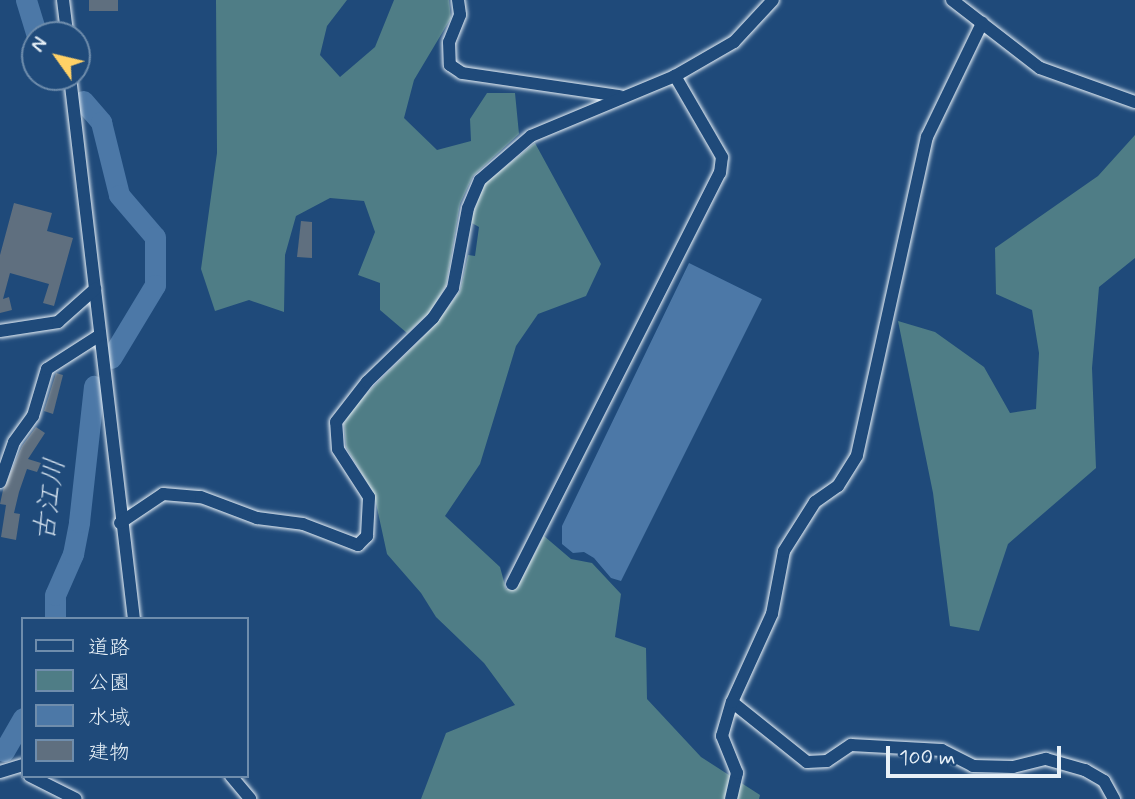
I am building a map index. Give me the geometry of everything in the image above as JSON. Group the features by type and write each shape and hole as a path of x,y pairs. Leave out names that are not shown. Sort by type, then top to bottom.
{"street":[{"path":"63,0 65,21"},
{"path":"458,0 460,15 449,43 450,65 461,73 619,96"},
{"path":"120,523 163,494 201,497 257,518 303,524 346,544 358,545 368,536 369,497 338,449 336,422 367,382 433,318 453,288 468,208 480,180 531,136 619,96 675,76 734,42 773,0"},
{"path":"952,0 1041,68 1135,102"},
{"path":"731,799 737,773 722,736 732,702 772,614 784,551 815,502 838,486 857,455 927,137 982,23"},
{"path":"512,584 720,173 722,157 675,76"},
{"path":"72,91 120,523 134,617"},
{"path":"0,331 58,322 95,289"},
{"path":"0,482 14,442 33,416 47,369 100,335"},
{"path":"732,702 807,762 827,761 851,745 942,750 973,765 1013,766 1046,759 1085,769 1104,781 1114,799"},
{"path":"34,778 76,799"},
{"path":"233,778 250,799"}],"green space":[{"path":"216,0 347,0 327,26 320,55 340,77 375,47 394,0 449,0 451,18 414,80 404,118 437,150 471,141 470,119 487,93 515,93 519,134 473,176 460,204 446,286 430,312 407,333 380,310 380,283 358,275 375,232 364,201 330,198 296,216 285,255 284,312 249,300 215,311 201,269 217,153"},
{"path":"1135,135 1135,258 1099,287 1092,368 1096,468 1008,544 979,631 950,626 933,493 898,321 935,332 984,367 1010,413 1036,409 1039,353 1032,310 996,294 995,248 1098,176"},
{"path":"535,143 601,264 586,296 538,314 516,346 480,464 445,516 500,567 506,589 516,589 544,536 571,559 592,563 621,594 615,637 646,648 647,699 701,757 760,795 759,799 421,799 446,733 515,705 484,663 436,617 421,593 387,554 374,494 346,447 344,424 352,408 435,325 460,291 468,255 475,256 479,227 470,222 484,184"}],"water":[{"path":"689,263 762,299 621,581 611,578 594,558 584,552 573,553 562,544 562,526"}],"building":[{"path":"89,0 118,0 118,11 89,11"},
{"path":"14,203 52,213 47,231 73,238 54,306 43,303 49,284 10,273 3,299 9,297 12,310 0,313 0,255"},
{"path":"301,221 312,222 312,258 297,257"},
{"path":"56,373 63,375 53,414 44,411"},
{"path":"36,427 45,433 28,459 41,463 37,472 27,469 19,492 14,513 20,514 16,540 1,537 6,505 0,504 3,490 22,446"}],"waterway":[{"name":"古江川","path":"26,0 33,21"},
{"name":"古江川","path":"83,101 101,122 119,195 155,237 155,285 111,358"},
{"name":"古江川","path":"55,617 55,595 73,554 79,522 94,386"},
{"name":"古江川","path":"4,751 21,721"}]}
